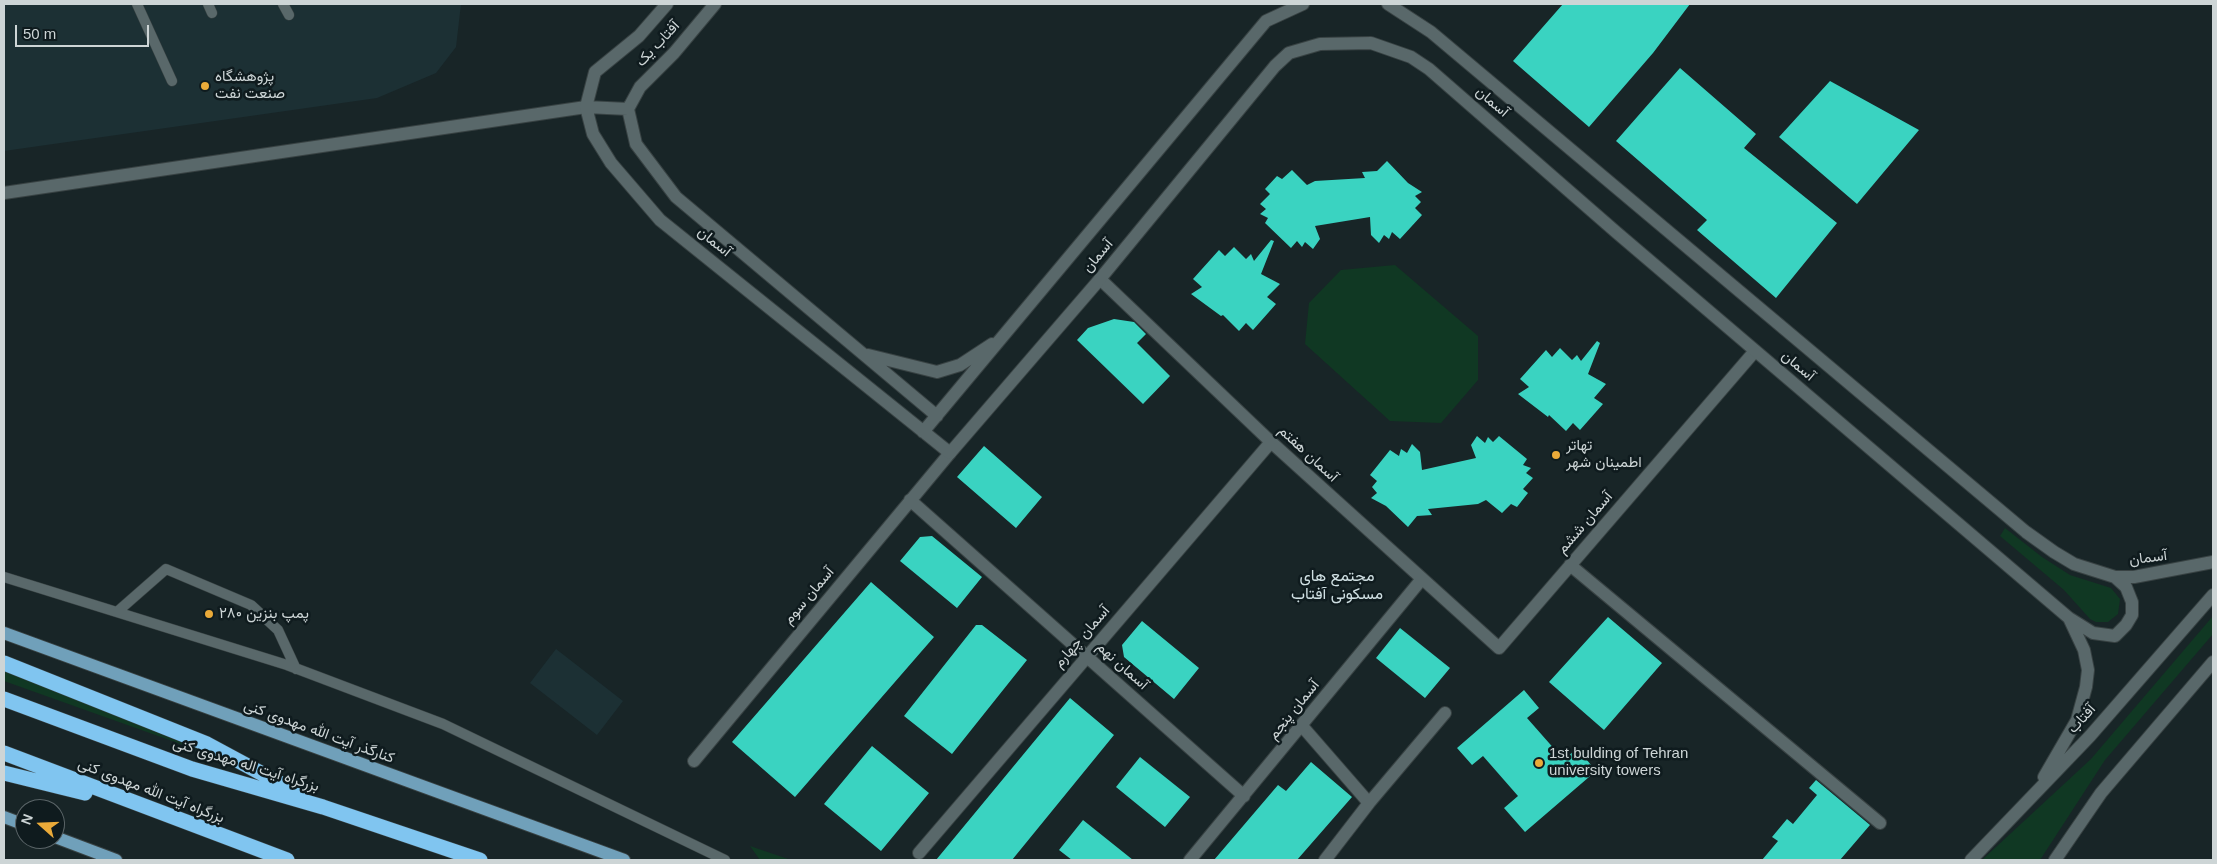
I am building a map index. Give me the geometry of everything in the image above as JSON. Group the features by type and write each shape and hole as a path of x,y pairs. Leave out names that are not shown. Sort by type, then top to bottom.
{"highway":[{"path":"4,663 207,744 323,807"},
{"name":"بزرگراه آیت اله مهدوی کنی","path":"4,699 192,769 323,807 480,860"},
{"name":"بزرگراه آیت الله مهدوی کنی","path":"4,754 287,860"},
{"path":"4,773 145,808"}],"main road":[{"name":"کنارگذر آیت الله مهدوی کنی","path":"4,633 624,860"},
{"path":"65,841 116,860"}],"street":[{"name":"آفتاب یک","path":"586,107 596,72 639,36 667,4"},
{"name":"آفتاب یک","path":"628,109 640,87 674,53 715,4"},
{"name":"آسمان","path":"923,432 1266,21 1302,4"},
{"name":"آسمان","path":"1388,4 1431,32 2026,532 2074,564 2115,577 2142,576 2213,562"},
{"name":"آسمان","path":"586,107 593,134 611,163 660,220 950,453 1100,279 1275,66 1289,53 1320,44 1371,44 1411,57 1429,69 1755,351 2069,618 2093,633 2115,636 2121,632 2132,615 2132,602 2126,587 2115,577"},
{"path":"4,193 586,107 628,109"},
{"name":"آسمان","path":"628,109 636,144 676,198 937,416"},
{"name":"آسمان هفتم","path":"1100,279 1271,442 1421,580 1499,648"},
{"path":"864,354 937,372 960,365 1004,336"},
{"name":"آسمان ششم","path":"1499,648 1755,351"},
{"name":"آسمان چهارم","path":"919,853 1271,442"},
{"name":"آسمان سوم","path":"694,761 950,453"},
{"name":"آسمان نهم","path":"910,500 1244,796"},
{"path":"1570,565 1880,823"},
{"name":"آسمان پنجم","path":"1190,860 1421,580"},
{"name":"آفتاب","path":"1970,860 2090,736 2213,595"},
{"path":"2034,794 2077,720 2086,687 2088,670 2084,650 2069,618"},
{"path":"2055,860 2100,793 2213,662"},
{"path":"1325,860 1369,803 1445,713"},
{"path":"1302,726 1369,803"}],"lane":[{"path":"137,4 172,81"},
{"path":"283,4 288,15"},
{"path":"117,612 166,569 251,605 278,630 296,668"},
{"path":"4,577 296,668 443,724 725,860"}],"shaded area":[{"name":"پژوهشگاه صنعت نفت","path":"4,4 461,4 456,47 436,73 377,98 4,151"},
{"path":"556,649 623,701 597,735 530,683"}],"green space":[{"path":"1395,265 1478,336 1478,380 1441,423 1390,421 1305,344 1309,303 1341,270"},
{"path":"2005,528 2042,557 2070,575 2111,588 2120,599 2118,614 2108,622 2096,622 2090,619 2064,590 2000,536"},
{"path":"2213,616 2213,634 2105,760 2040,860 1982,860 2091,759"},
{"path":"4,669 131,721 203,752 4,681"},
{"path":"750,846 791,860 760,860"}],"building":[{"path":"1563,4 1690,4 1653,53 1589,127 1513,61"},
{"path":"1680,68 1756,134 1744,148 1837,223 1776,298 1697,230 1707,220 1616,141"},
{"path":"1830,81 1919,130 1857,204 1779,137"},
{"path":"1387,161 1408,183 1422,192 1415,196 1421,202 1415,208 1422,215 1400,239 1392,232 1389,239 1384,235 1379,243 1371,235 1370,217 1315,226 1320,239 1313,249 1305,242 1302,247 1297,241 1291,248 1265,223 1268,218 1260,214 1266,209 1260,204 1270,194 1265,189 1277,176 1282,179 1292,170 1307,185 1315,181 1365,178 1362,172 1377,171"},
{"path":"1271,240 1274,241 1261,274 1280,284 1267,297 1276,304 1253,330 1246,323 1239,331 1223,315 1221,316 1191,294 1202,287 1193,279 1219,250 1225,256 1234,247 1246,259 1251,254 1254,261"},
{"path":"1114,319 1134,322 1146,334 1137,343 1170,376 1143,404 1077,340 1088,328"},
{"path":"1597,341 1600,343 1588,374 1606,384 1594,398 1603,404 1580,430 1573,423 1566,431 1549,415 1548,417 1518,394 1529,387 1520,379 1546,350 1552,357 1560,348 1572,360 1577,355 1581,361"},
{"path":"1477,436 1485,443 1488,437 1493,442 1499,436 1527,459 1523,465 1531,468 1526,473 1533,478 1523,489 1528,493 1517,507 1511,504 1502,513 1486,500 1478,504 1428,509 1432,515 1417,516 1408,527 1386,506 1371,498 1377,493 1372,487 1377,481 1370,475 1390,450 1399,456 1401,449 1407,453 1412,444 1420,452 1422,470 1476,458 1471,445"},
{"path":"984,446 1042,497 1016,528 957,477"},
{"path":"932,536 982,577 957,608 900,561 920,537"},
{"path":"871,582 934,637 795,797 732,742"},
{"path":"1608,617 1662,663 1604,730 1549,682"},
{"path":"1142,621 1199,668 1174,699 1124,657 1122,645"},
{"path":"976,625 982,625 1027,660 952,754 904,716"},
{"path":"1400,628 1450,668 1425,698 1376,658"},
{"name":"1st bulding of Tehran university towers","path":"1524,690 1539,708 1527,718 1564,760 1577,748 1596,771 1525,832 1504,808 1518,796 1483,756 1472,765 1457,748"},
{"path":"1070,698 1114,735 1012,860 936,860"},
{"path":"872,746 929,793 881,851 824,804"},
{"path":"1140,757 1190,797 1165,827 1116,787"},
{"path":"1311,762 1352,797 1297,860 1214,860 1278,785 1286,791"},
{"path":"1816,780 1870,825 1840,860 1762,860 1778,841 1772,837 1787,819 1793,824 1817,795 1809,788"},
{"path":"1083,820 1133,860 1072,860 1059,850"}],"place":[{"name":"پژوهشگاه صنعت نفت","path":"205,86"},
{"name":"تهاتر اطمینان شهر","path":"1556,455"},
{"name":"پمپ بنزین ۲۸۰","path":"209,614"},
{"name":"1st bulding of Tehran university towers","path":"1539,763"}],"district":[{"name":"مجتمع های مسکونی آفتاب","path":"1337,586"}]}
